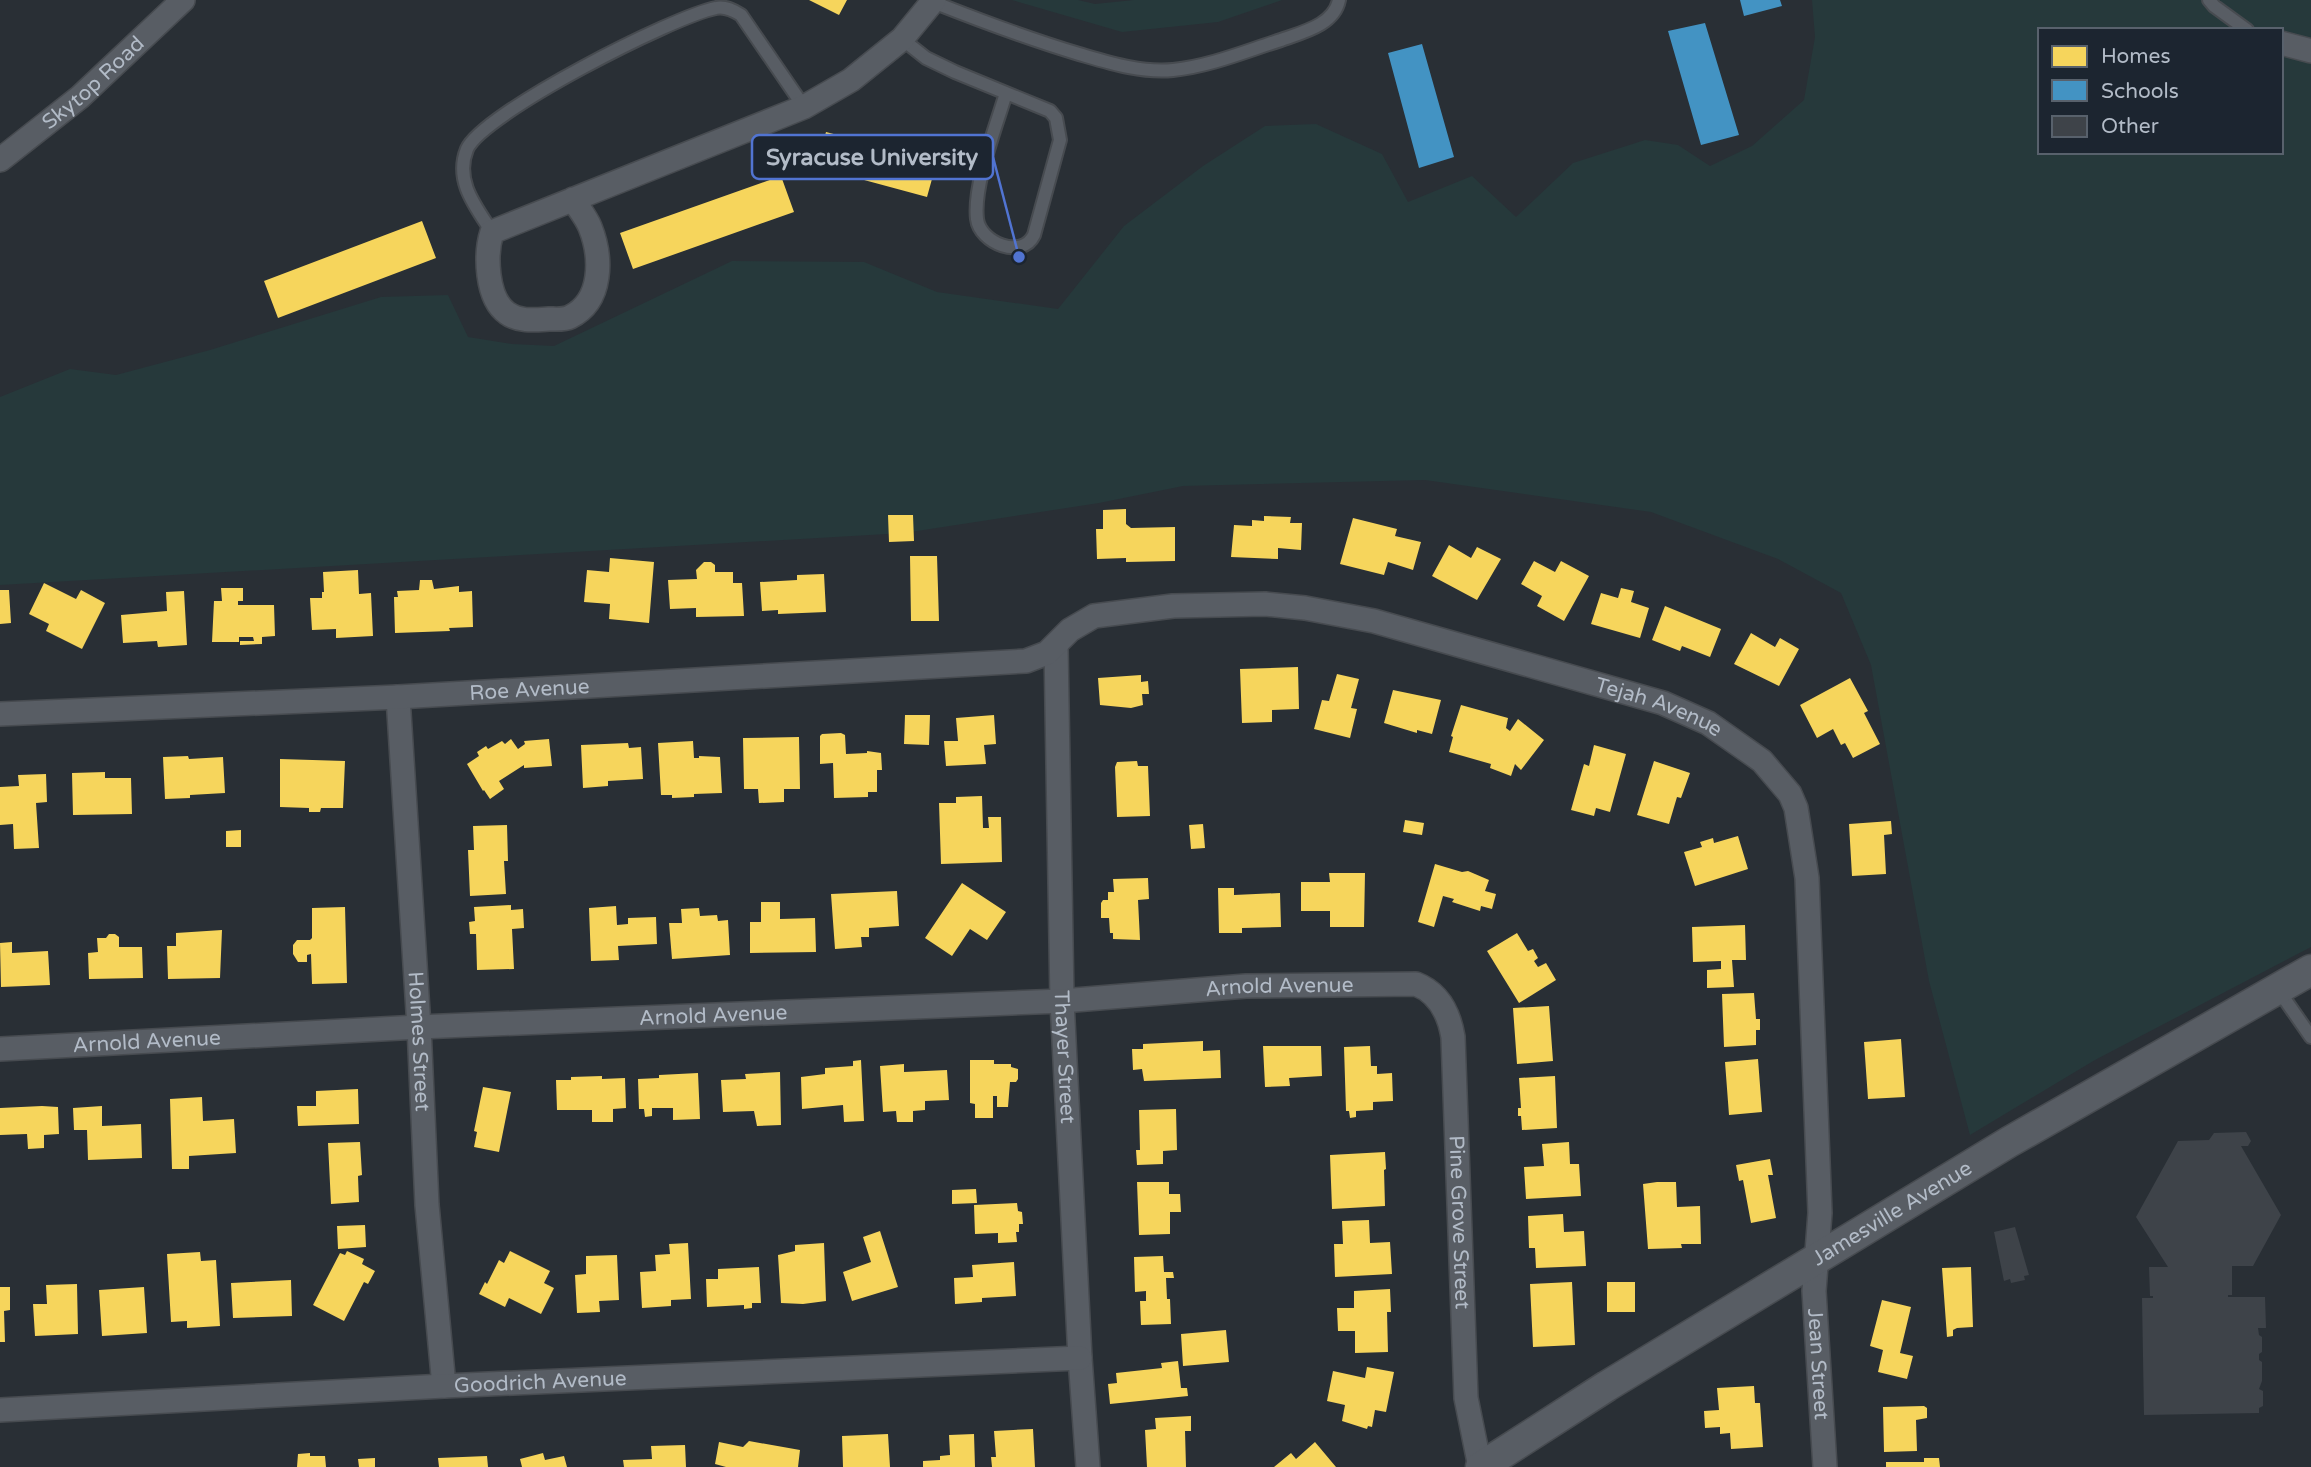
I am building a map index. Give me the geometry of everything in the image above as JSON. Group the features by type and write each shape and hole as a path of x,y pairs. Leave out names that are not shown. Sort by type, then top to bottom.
{"street":[{"name":"Skytop Road","path":"0,160 80,97 183,0"},
{"path":"573,200 590,227 599,269 592,299 568,318 528,321 508,314 497,302 488,267 487,248 492,232 804,107 851,80 902,38 933,1"},
{"path":"2283,44 2311,51"},
{"name":"Tejah Avenue","path":"1056,646 1070,630 1094,616 1173,606 1265,604 1305,608 1374,621 1663,703 1708,723 1762,761 1790,794 1796,808 1807,878 1820,1213 1816,1260"},
{"name":"Roe Avenue","path":"0,714 398,696 1026,661 1047,653 1056,646"},
{"name":"Thayer Street","path":"1056,646 1062,1001 1088,1467"},
{"name":"Holmes Street","path":"398,696 419,1027 427,1205 444,1386"},
{"name":"Jamesville Avenue","path":"1481,1467 1607,1386 2009,1142 2311,970"},
{"name":"Arnold Avenue","path":"0,1049 419,1027 1062,1001 1246,986 1416,984 1425,987"},
{"name":"Pine Grove Street","path":"1425,987 1437,997 1450,1019 1453,1037 1466,1398 1481,1467"},
{"name":"Jean Street","path":"1816,1260 1814,1291 1825,1467"},
{"name":"Goodrich Avenue","path":"0,1410 444,1386 1080,1358"}],"lane":[{"path":"933,1 1022,37 1129,68 1171,70 1203,65 1302,33 1333,17 1339,0"},
{"path":"2209,0 2244,28"},
{"path":"492,232 467,192 462,174 468,148 486,128 535,93 670,23 719,7 741,15 804,107"},
{"path":"902,38 926,58 1050,111 1059,126 1060,140 1034,234 1027,243 1018,246 1006,246 989,239 979,229 977,222 976,203 980,184 1006,93"},
{"path":"2277,988 2311,1037"}],"shaded area":[{"path":"1012,0 1078,0 1095,4 1134,0 1282,0 1218,22 1122,32"},
{"path":"1812,0 2311,0 2311,947 2095,1060 1970,1135 1929,981 1871,665 1841,593 1778,559 1651,512 1425,480 1183,486 1099,503 904,533 0,585 0,397 70,369 116,375 210,350 381,297 448,295 468,337 512,344 554,346 732,261 864,262 937,292 1058,309 1124,226 1203,166 1265,126 1316,124 1382,154 1408,202 1472,176 1516,217 1573,163 1645,140 1678,145 1710,166 1752,146 1804,100 1815,37"}],"building: Homes":[{"path":"809,0 847,0 839,15"},
{"path":"826,132 937,161 927,197 816,167"},
{"path":"781,176 794,212 633,269 620,233"},
{"path":"422,221 436,258 278,318 264,281"},
{"path":"1126,509 1126,524 1131,528 1175,527 1175,561 1126,562 1126,558 1097,559 1096,529 1103,529 1103,510"},
{"path":"888,515 913,515 914,541 889,542"},
{"path":"1264,516 1291,517 1290,523 1302,523 1301,550 1278,548 1278,559 1231,557 1234,525 1252,526 1252,520 1264,521"},
{"path":"1353,518 1397,529 1395,536 1421,542 1413,570 1388,562 1384,575 1340,564"},
{"path":"1449,545 1471,558 1477,547 1501,559 1477,600 1432,576"},
{"path":"910,556 937,556 939,621 911,621"},
{"path":"610,558 654,562 649,623 609,619 610,604 584,602 587,570 609,572"},
{"path":"1534,561 1555,572 1561,561 1589,576 1564,621 1537,606 1542,596 1521,584"},
{"path":"704,562 715,565 715,572 733,572 733,583 742,583 744,616 696,617 696,608 670,609 668,580 697,579 696,570"},
{"path":"358,570 359,594 371,593 373,636 336,638 336,629 312,630 310,598 322,598 323,572"},
{"path":"824,574 826,612 778,614 778,610 762,611 760,582 797,580 797,575"},
{"path":"420,580 432,580 434,589 459,586 459,592 472,591 473,627 449,628 450,631 395,633 394,597 398,597 397,591 419,590"},
{"path":"44,583 76,599 81,590 105,603 82,649 46,631 49,624 29,614"},
{"path":"221,588 243,588 243,601 238,601 238,605 274,605 275,636 262,637 262,644 240,645 240,641 254,641 253,637 239,637 239,642 212,642 214,601 222,601"},
{"path":"1621,588 1634,591 1631,602 1649,608 1640,638 1591,624 1601,593 1618,598"},
{"path":"0,590 9,590 11,623 0,624"},
{"path":"184,591 187,645 158,647 157,641 123,643 121,615 167,611 166,592"},
{"path":"1665,606 1721,629 1710,657 1682,646 1680,651 1652,640"},
{"path":"1751,633 1775,647 1780,638 1799,649 1779,686 1734,664"},
{"path":"1298,667 1299,709 1272,710 1272,722 1242,723 1240,669"},
{"path":"1337,674 1359,679 1351,708 1357,709 1350,738 1314,729 1322,700 1329,701"},
{"path":"1141,675 1141,682 1148,681 1149,694 1142,694 1143,705 1131,708 1100,705 1098,678"},
{"path":"1850,678 1868,711 1864,713 1880,744 1853,758 1845,743 1841,745 1833,729 1817,738 1800,705"},
{"path":"1393,690 1441,700 1432,734 1417,730 1417,733 1384,723"},
{"path":"1461,705 1508,718 1506,728 1510,731 1518,719 1544,740 1521,770 1515,764 1511,776 1490,768 1491,764 1449,752"},
{"path":"905,715 930,715 929,745 904,744"},
{"path":"994,715 996,744 984,745 986,764 946,766 944,741 958,741 956,718"},
{"path":"841,733 845,735 846,754 867,751 881,753 882,770 877,770 877,792 868,792 868,797 834,798 833,763 820,764 820,736"},
{"path":"799,737 800,789 784,789 784,802 759,803 758,789 744,789 743,738"},
{"path":"511,739 518,749 525,744 524,741 549,739 552,766 524,768 524,765 499,781 504,789 490,799 467,764 479,756 477,752 486,746 488,749 502,741 505,744"},
{"path":"693,741 694,758 720,757 722,793 672,798 672,795 661,795 658,743"},
{"path":"628,743 629,748 641,747 643,779 608,781 608,786 583,788 581,745"},
{"path":"1594,745 1626,754 1610,812 1596,808 1594,816 1571,810 1584,764 1589,766"},
{"path":"188,756 189,759 223,757 225,793 165,799 163,757"},
{"path":"280,759 345,761 343,808 321,808 320,812 309,812 309,808 280,807"},
{"path":"1137,761 1138,766 1148,766 1150,816 1117,817 1115,767 1117,762"},
{"path":"1654,761 1690,773 1681,798 1677,797 1669,824 1637,815"},
{"path":"105,772 105,778 131,778 132,814 73,815 72,773"},
{"path":"46,774 47,802 36,803 39,848 14,849 13,824 0,825 0,787 19,786 18,775"},
{"path":"982,796 983,828 989,828 988,817 1001,817 1002,862 941,864 939,803 956,803 956,797"},
{"path":"1405,820 1424,823 1422,835 1403,832"},
{"path":"1891,821 1892,834 1884,835 1886,874 1852,876 1849,824"},
{"path":"1203,824 1205,848 1191,849 1189,825"},
{"path":"507,825 508,861 504,861 506,894 470,896 468,850 474,850 473,826"},
{"path":"241,830 241,847 226,847 226,831"},
{"path":"1738,836 1748,869 1695,886 1684,852 1702,847 1700,842 1713,838 1714,843"},
{"path":"1435,864 1462,872 1468,871 1489,880 1485,891 1496,894 1492,909 1481,906 1480,911 1452,902 1454,899 1443,896 1434,927 1418,922"},
{"path":"1329,873 1365,873 1364,927 1330,927 1330,911 1301,911 1301,882 1330,882"},
{"path":"1148,878 1149,899 1138,900 1140,940 1113,939 1109,918 1101,918 1101,903 1108,900 1108,892 1114,892 1113,879"},
{"path":"962,883 1006,912 987,940 970,929 952,956 925,938"},
{"path":"1218,888 1234,888 1234,895 1280,893 1281,927 1242,928 1242,933 1219,933"},
{"path":"897,891 899,926 869,928 869,937 861,937 862,947 835,949 831,894"},
{"path":"761,902 780,902 780,919 815,918 816,952 750,953 750,922 761,922"},
{"path":"511,905 511,910 523,909 524,928 512,929 514,969 477,970 476,934 470,934 469,922 475,921 474,907"},
{"path":"616,906 617,925 628,924 628,918 656,917 657,944 618,946 619,960 591,961 589,908"},
{"path":"345,907 347,983 312,984 311,954 307,955 307,962 298,962 293,954 293,945 297,940 312,938 312,908"},
{"path":"699,908 700,916 717,915 718,921 728,920 730,955 672,959 669,923 682,923 681,909"},
{"path":"1745,925 1746,960 1732,960 1734,987 1707,988 1707,970 1721,969 1721,961 1693,962 1692,927"},
{"path":"222,930 220,978 168,979 167,946 176,946 176,933"},
{"path":"1517,933 1528,951 1533,949 1538,958 1534,961 1538,967 1546,963 1556,980 1519,1003 1487,951"},
{"path":"109,934 119,937 119,947 142,947 143,978 89,979 88,953 98,952 97,938 106,938"},
{"path":"12,942 12,953 48,951 50,985 1,987 0,943"},
{"path":"1754,993 1756,1019 1760,1019 1760,1030 1756,1030 1756,1045 1724,1047 1722,994"},
{"path":"1549,1006 1553,1061 1517,1064 1513,1008"},
{"path":"1901,1039 1905,1097 1868,1099 1864,1042"},
{"path":"1203,1041 1203,1051 1220,1050 1221,1078 1144,1081 1142,1069 1133,1070 1132,1049 1143,1049 1143,1044"},
{"path":"1263,1046 1321,1046 1322,1076 1289,1078 1290,1086 1265,1087"},
{"path":"1370,1046 1371,1066 1377,1066 1377,1074 1392,1073 1393,1101 1373,1102 1373,1110 1356,1111 1356,1117 1350,1118 1349,1111 1346,1111 1344,1047"},
{"path":"1758,1059 1762,1112 1729,1115 1725,1062"},
{"path":"861,1060 864,1121 844,1122 843,1105 802,1109 801,1077 825,1074 825,1068 853,1066 853,1061"},
{"path":"970,1060 994,1060 994,1064 1011,1064 1011,1067 1018,1069 1018,1079 1016,1082 1010,1082 1008,1107 997,1107 997,1096 993,1096 993,1118 975,1118 975,1104 970,1103"},
{"path":"904,1064 904,1072 947,1070 949,1100 925,1101 925,1110 913,1111 913,1122 897,1122 896,1111 883,1112 880,1066"},
{"path":"780,1072 781,1125 757,1126 754,1111 723,1112 721,1080 746,1079 745,1074"},
{"path":"698,1073 700,1119 673,1120 673,1108 652,1108 652,1116 645,1117 644,1109 639,1109 638,1079"},
{"path":"602,1076 602,1079 625,1078 626,1108 613,1109 613,1122 592,1122 592,1110 557,1110 556,1080"},
{"path":"1555,1076 1557,1128 1522,1130 1521,1116 1518,1116 1518,1108 1521,1108 1519,1078"},
{"path":"483,1087 511,1092 499,1152 474,1147 477,1132 474,1131"},
{"path":"358,1089 359,1124 298,1126 297,1106 316,1106 316,1091"},
{"path":"202,1097 203,1121 234,1119 236,1153 189,1156 189,1169 172,1169 170,1099"},
{"path":"102,1106 102,1126 141,1124 142,1158 88,1160 87,1130 74,1130 73,1108"},
{"path":"58,1107 59,1134 44,1135 44,1148 28,1149 27,1134 0,1135 0,1108"},
{"path":"1176,1109 1177,1150 1163,1151 1163,1164 1137,1165 1136,1150 1140,1150 1139,1110"},
{"path":"360,1142 362,1175 358,1176 359,1202 331,1204 328,1143"},
{"path":"1569,1142 1570,1164 1579,1164 1581,1196 1526,1199 1524,1167 1544,1166 1542,1144"},
{"path":"1385,1152 1385,1206 1332,1209 1330,1155"},
{"path":"1770,1159 1773,1175 1768,1175 1776,1218 1751,1223 1743,1180 1739,1181 1736,1165"},
{"path":"1137,1182 1169,1182 1169,1194 1180,1194 1181,1212 1170,1212 1170,1234 1139,1235"},
{"path":"1676,1182 1677,1207 1700,1206 1701,1244 1681,1244 1682,1248 1648,1249 1643,1184"},
{"path":"976,1189 977,1203 952,1204 952,1190"},
{"path":"1017,1203 1018,1211 1022,1212 1023,1224 1019,1224 1019,1232 1016,1232 1017,1242 998,1243 998,1233 975,1234 974,1205"},
{"path":"1563,1214 1564,1232 1584,1231 1586,1266 1536,1268 1535,1248 1529,1248 1528,1216"},
{"path":"1369,1220 1370,1243 1390,1242 1392,1274 1335,1277 1334,1244 1343,1244 1342,1221"},
{"path":"365,1225 366,1247 338,1249 337,1226"},
{"path":"880,1231 898,1287 852,1301 843,1272 871,1262 863,1237"},
{"path":"688,1243 691,1299 671,1300 671,1306 642,1308 640,1272 656,1271 655,1255 670,1254 669,1244"},
{"path":"824,1243 826,1301 781,1303 778,1255 795,1251 795,1245"},
{"path":"347,1251 364,1259 362,1264 375,1271 368,1284 364,1282 344,1321 313,1305 340,1253 345,1255"},
{"path":"510,1251 550,1271 544,1283 554,1288 541,1314 509,1298 505,1307 479,1294 499,1260 504,1263"},
{"path":"200,1252 201,1261 216,1260 220,1326 187,1328 187,1321 171,1322 167,1254"},
{"path":"617,1255 619,1300 599,1301 600,1312 577,1313 575,1275 586,1274 586,1256"},
{"path":"1163,1256 1164,1272 1173,1272 1174,1278 1166,1278 1171,1324 1141,1325 1140,1301 1146,1301 1146,1291 1135,1292 1134,1257"},
{"path":"1014,1262 1016,1296 982,1298 982,1302 955,1304 954,1278 973,1277 972,1265"},
{"path":"759,1267 761,1303 752,1303 752,1308 744,1309 744,1305 707,1307 706,1279 718,1279 718,1269"},
{"path":"1971,1267 1973,1327 1957,1328 1953,1330 1953,1336 1947,1337 1942,1268"},
{"path":"291,1280 292,1316 233,1318 231,1283"},
{"path":"1572,1282 1575,1345 1533,1347 1530,1284"},
{"path":"1607,1282 1635,1282 1635,1312 1607,1312"},
{"path":"77,1284 78,1334 35,1336 33,1304 47,1304 46,1285"},
{"path":"0,1287 10,1287 10,1310 4,1311 5,1342 0,1342"},
{"path":"144,1287 147,1333 102,1336 99,1290"},
{"path":"1390,1289 1391,1312 1387,1312 1388,1352 1355,1353 1355,1331 1338,1331 1337,1308 1354,1308 1354,1291"},
{"path":"1882,1300 1911,1307 1900,1353 1913,1356 1907,1379 1878,1372 1883,1350 1870,1346"},
{"path":"1226,1330 1229,1362 1183,1366 1181,1334"},
{"path":"1178,1361 1181,1388 1187,1388 1188,1396 1110,1404 1108,1384 1117,1383 1116,1373 1162,1368 1161,1363"},
{"path":"1367,1367 1394,1372 1386,1412 1375,1410 1372,1427 1368,1426 1367,1429 1342,1421 1345,1405 1327,1401 1333,1371 1365,1378"},
{"path":"1754,1386 1755,1403 1760,1403 1763,1447 1731,1449 1730,1433 1720,1434 1720,1427 1705,1428 1704,1411 1719,1410 1717,1388"},
{"path":"1883,1407 1927,1408 1927,1418 1916,1420 1917,1451 1884,1452"},
{"path":"1191,1416 1191,1431 1185,1431 1186,1467 1147,1467 1145,1430 1156,1429 1155,1418"},
{"path":"1033,1429 1035,1467 992,1467 991,1457 996,1457 994,1431"},
{"path":"888,1434 890,1467 843,1467 842,1436"},
{"path":"974,1434 975,1467 923,1467 923,1461 940,1460 940,1456 950,1455 949,1435"},
{"path":"749,1441 800,1450 798,1467 726,1467 715,1464 719,1442 743,1447"},
{"path":"1315,1442 1336,1467 1274,1467 1291,1453 1296,1459"},
{"path":"685,1445 686,1467 624,1467 623,1460 652,1459 651,1446"},
{"path":"310,1453 310,1456 325,1456 326,1467 297,1467 298,1454"},
{"path":"543,1453 545,1460 564,1456 567,1467 522,1467 520,1459"},
{"path":"487,1456 488,1467 439,1467 438,1458"},
{"path":"375,1458 375,1467 359,1467 358,1459"},
{"path":"1924,1458 1939,1458 1940,1467 1886,1467 1886,1462 1924,1462"}],"building: Schools":[{"path":"1740,0 1780,0 1782,6 1744,16"},
{"path":"1705,23 1739,135 1701,145 1668,31"},
{"path":"1422,44 1454,157 1419,168 1388,53"}],"building: Other":[{"path":"2246,1132 2251,1141 2248,1146 2241,1146 2281,1215 2253,1266 2232,1266 2232,1295 2228,1295 2265,1297 2266,1328 2258,1328 2262,1337 2259,1360 2262,1362 2262,1381 2259,1389 2263,1391 2263,1406 2259,1408 2259,1413 2144,1415 2142,1298 2153,1298 2150,1296 2149,1267 2168,1267 2136,1217 2178,1141 2209,1140 2214,1133"},
{"path":"2015,1227 2029,1275 2024,1276 2025,1280 2011,1283 2010,1279 2004,1281 1994,1232"}],"place":[{"name":"Syracuse University","path":"1019,257"}]}
